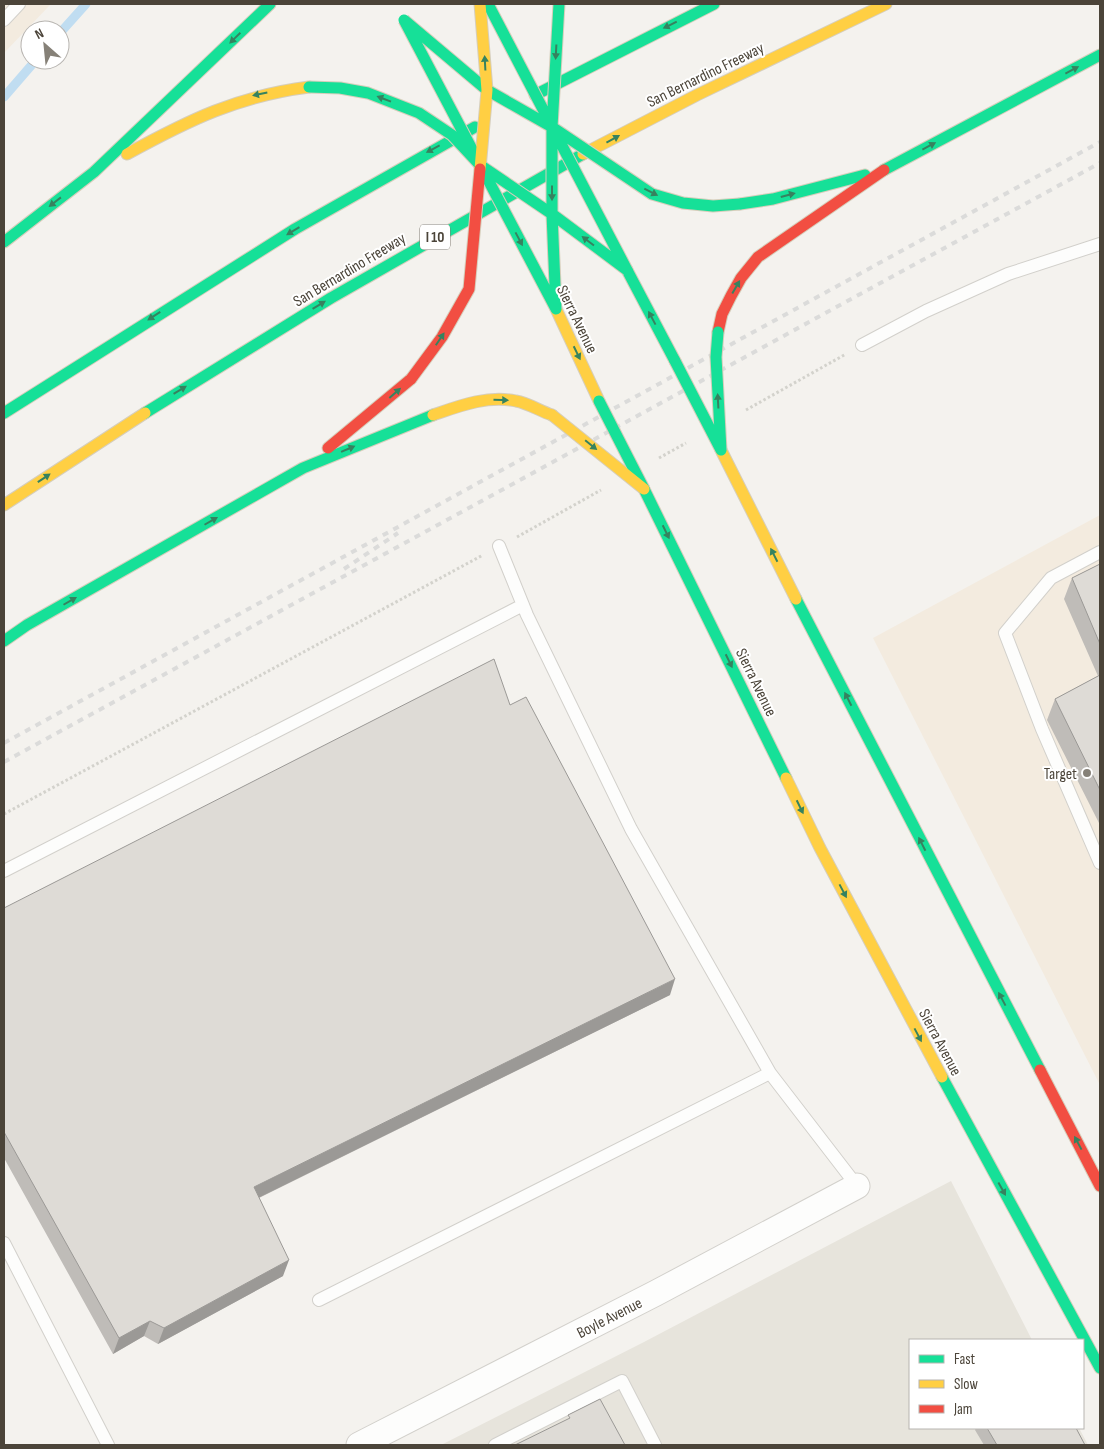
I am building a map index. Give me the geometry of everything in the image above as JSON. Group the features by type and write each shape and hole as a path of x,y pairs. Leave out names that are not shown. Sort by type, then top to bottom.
{"main road":[{"path":"4,242 94,172 270,4"},
{"path":"303,468 411,379 442,337 469,289 487,90 483,22 480,4"},
{"path":"488,4 675,361 901,805 1100,1186"},
{"path":"556,309 552,214 552,127 558,4"},
{"path":"4,413 170,305 366,187 499,114 714,4"},
{"name":"San Bernardino Freeway","path":"4,505 141,414 401,256 671,108 886,4"},
{"name":"Sierra Avenue","path":"487,90 440,52 402,15 556,309 820,848 924,1045 1100,1368"},
{"path":"721,450 716,356 718,332 722,314 731,296 741,278 758,257 886,169 1100,55"},
{"path":"94,172 216,107 253,95 309,87 340,88 368,93 419,113 452,135 480,165 552,214 627,270"},
{"path":"487,90 552,127 652,194 683,203 713,206 773,199 886,169"},
{"path":"4,641 27,625 303,468 417,420 469,402 516,400 552,415 644,488"}],"street":[{"name":"Boyle Avenue","path":"359,1445 656,1293 857,1186"}],"lane":[{"path":"4,20 19,4"},
{"path":"862,346 926,311 1008,274 1100,244"},
{"path":"499,546 523,605 631,829 770,1073 857,1186"},
{"path":"1100,552 1051,578 1006,634 1042,729 1100,863"},
{"path":"4,871 523,605"},
{"path":"319,1300 770,1073"},
{"path":"4,1244 108,1445"},
{"path":"495,1445 622,1381 655,1445"}],"path":[{"path":"741,412 862,346"},
{"path":"654,460 689,441"},
{"path":"4,814 344,632 602,489"}],"shaded area":[{"path":"4,4 51,4 36,20 20,20 20,36 4,53"},
{"path":"1100,515 1100,1085 873,638"},
{"path":"951,1181 1031,1339 909,1339 909,1429 1080,1429 1088,1445 441,1445 644,1342"}],"building":[{"path":"1100,564 1100,644 1072,578"},
{"path":"494,659 510,705 526,697 675,979 254,1187 289,1260 164,1328 150,1321 119,1338 4,1132 4,908"},
{"path":"1100,675 1100,790 1055,699"},
{"path":"600,1399 625,1445 515,1445 570,1418 568,1415"},
{"path":"988,1429 1077,1429 1085,1445 997,1445"}],"waterway":[{"path":"70,22 86,4"},
{"path":"4,97 27,70"}],"railway":[{"path":"4,743 1100,142"},
{"path":"4,762 1100,163"},
{"path":"344,569 398,533"}],"traffic: fast":[{"path":"4,242 94,172 270,4"},
{"path":"488,4 627,270"},
{"path":"556,309 552,214 552,127 559,4"},
{"path":"535,95 714,4"},
{"path":"404,20 556,309"},
{"path":"404,20 487,90 552,127 652,194 683,203 713,206 740,204"},
{"path":"884,170 1100,55"},
{"path":"309,87 340,88 368,93 419,113 452,135 480,165 552,214 627,270"},
{"path":"4,413 295,229 475,127"},
{"path":"145,413 331,298 583,154"},
{"path":"740,204 773,199 865,175"},
{"path":"627,270 675,361"},
{"path":"718,332 716,357 721,450"},
{"path":"675,361 721,450"},
{"path":"599,401 644,489"},
{"path":"4,641 27,625 303,468 433,415"},
{"path":"644,489 786,778"},
{"path":"796,599 1040,1070"},
{"path":"942,1077 1100,1368"}],"traffic: slow":[{"path":"480,4 487,90 480,169"},
{"path":"583,154 697,95 886,4"},
{"path":"127,154 172,130 215,111 259,96 309,87"},
{"path":"556,309 599,401"},
{"path":"433,415 473,402 494,399 520,402 552,415"},
{"path":"4,505 145,413"},
{"path":"552,415 644,489"},
{"path":"721,450 796,599"},
{"path":"786,778 820,848 942,1077"}],"traffic: jam":[{"path":"411,379 442,337 469,289 480,169"},
{"path":"718,332 722,314 731,296 741,278 758,257 884,170"},
{"path":"328,448 411,379"},
{"path":"1040,1070 1100,1186"}],"place":[{"name":"Target","path":"1087,773"}]}
